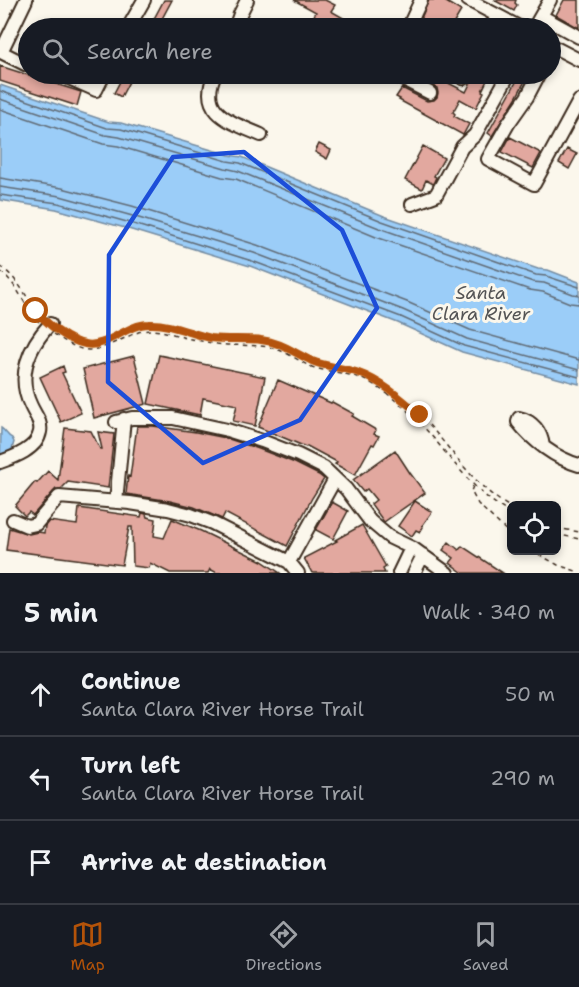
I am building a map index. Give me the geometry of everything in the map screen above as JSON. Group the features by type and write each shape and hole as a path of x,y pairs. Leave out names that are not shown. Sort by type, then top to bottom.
{"street":[{"path":"18,60 1,52 26,0"},
{"path":"134,18 144,0"},
{"path":"239,18 248,0"},
{"path":"413,18 421,0"},
{"path":"468,0 502,18"},
{"path":"545,18 541,16 550,0"},
{"path":"561,27 579,37"},
{"path":"561,52 579,60"},
{"path":"82,84 96,90 99,84"},
{"path":"211,84 210,96 215,111 228,121 261,135"},
{"path":"412,84 430,93"},
{"path":"412,204 436,195 462,147 475,135 503,84"},
{"path":"534,84 488,159 534,184 579,101"},
{"path":"0,462 29,448 38,438 40,422 29,403 24,374 31,350 48,326"},
{"path":"116,502 120,421 173,418 227,430 262,441 324,468 346,489 370,521 389,537 423,555 447,573"},
{"path":"543,446 579,465"},
{"path":"289,562 335,479"},
{"path":"13,520 27,526 36,524 59,497 168,509 212,523 289,562 298,573"},
{"path":"399,573 411,548"},
{"path":"414,573 423,555"}],"path":[{"path":"0,266 14,276 48,326 72,346 81,349 89,351 102,348 134,334 150,330 214,344 263,345 287,353 313,367 361,378 378,388 416,419 473,486 507,511"},
{"path":"0,271 12,281 33,316 75,341 87,345 98,344 132,328 151,324 211,338 261,340 286,346 320,363 364,375 379,382 413,409 483,488 507,506"},
{"path":"473,486 471,491 478,504 507,531"},
{"path":"561,529 579,532"},
{"path":"561,535 579,538"},
{"path":"540,555 558,565 579,572"}],"highlighted area":[{"path":"244,152 342,230 377,308 300,420 203,463 108,382 109,255 173,157"}],"water":[{"name":"Santa Clara River","path":"0,85 109,122 121,123 242,157 384,216 579,282 579,384 462,352 398,323 250,266 56,209 0,200"},
{"path":"1,428 14,442 8,463 0,470"}],"building":[{"path":"164,0 172,0 162,18 154,18"},
{"path":"294,0 325,0 335,5 331,11 343,18 313,18 316,12"},
{"path":"429,0 443,0 461,11 457,18 421,18"},
{"path":"494,0 516,0 517,5 514,11"},
{"path":"564,0 579,0 579,28 556,15"},
{"path":"0,66 18,72 18,84 56,84 81,92 77,106 0,81"},
{"path":"119,84 128,84 121,97 114,93"},
{"path":"430,84 450,84 466,92 470,84 485,84 476,108 460,99 453,112 454,116 469,124 463,135 396,97 402,88 427,101 434,100 438,93 437,88"},
{"path":"515,84 523,84 492,136 488,133"},
{"path":"510,137 541,153 533,168 502,152"},
{"path":"319,144 331,150 327,159 315,152"},
{"path":"423,146 444,158 434,176 436,177 433,184 426,180 422,189 405,180"},
{"path":"567,149 577,154 569,169 559,163"},
{"path":"159,355 265,377 255,426 233,421 237,405 203,398 200,415 148,404"},
{"path":"134,356 146,404 94,418 83,369"},
{"path":"63,366 65,372 62,373 81,413 61,422 40,377"},
{"path":"278,380 332,402 376,430 374,434 379,436 355,475 335,464 337,462 307,446 258,427"},
{"path":"137,426 153,426 226,438 295,463 324,479 287,546 225,513 222,519 194,507 126,494"},
{"path":"65,428 91,431 100,449 102,449 98,432 114,434 108,488 68,482 61,489 56,489 33,515 29,512 25,516 15,506 35,482 37,483 48,471 58,480"},
{"path":"395,450 425,493 384,522 371,504 376,500 367,489 363,492 353,480"},
{"path":"415,501 432,512 420,532 416,530 412,536 398,526"},
{"path":"332,502 348,511 333,539 316,530"},
{"path":"79,508 141,517 142,513 146,514 147,517 156,519 154,536 164,538 172,519 262,561 280,573 217,573 210,569 208,573 170,573 150,563 149,568 133,566 132,527 129,527 122,565 6,550 9,528 29,534 44,533 49,521 77,525"},
{"path":"362,525 386,567 383,569 385,573 312,573 304,558"},
{"path":"449,542 459,550 462,546 503,573 463,573 450,563 454,558 443,550"}],"route":[{"path":"36,311 68,337 87,345 98,344 132,328 151,324 211,338 261,340 286,346 312,361 372,378 420,415"}]}
